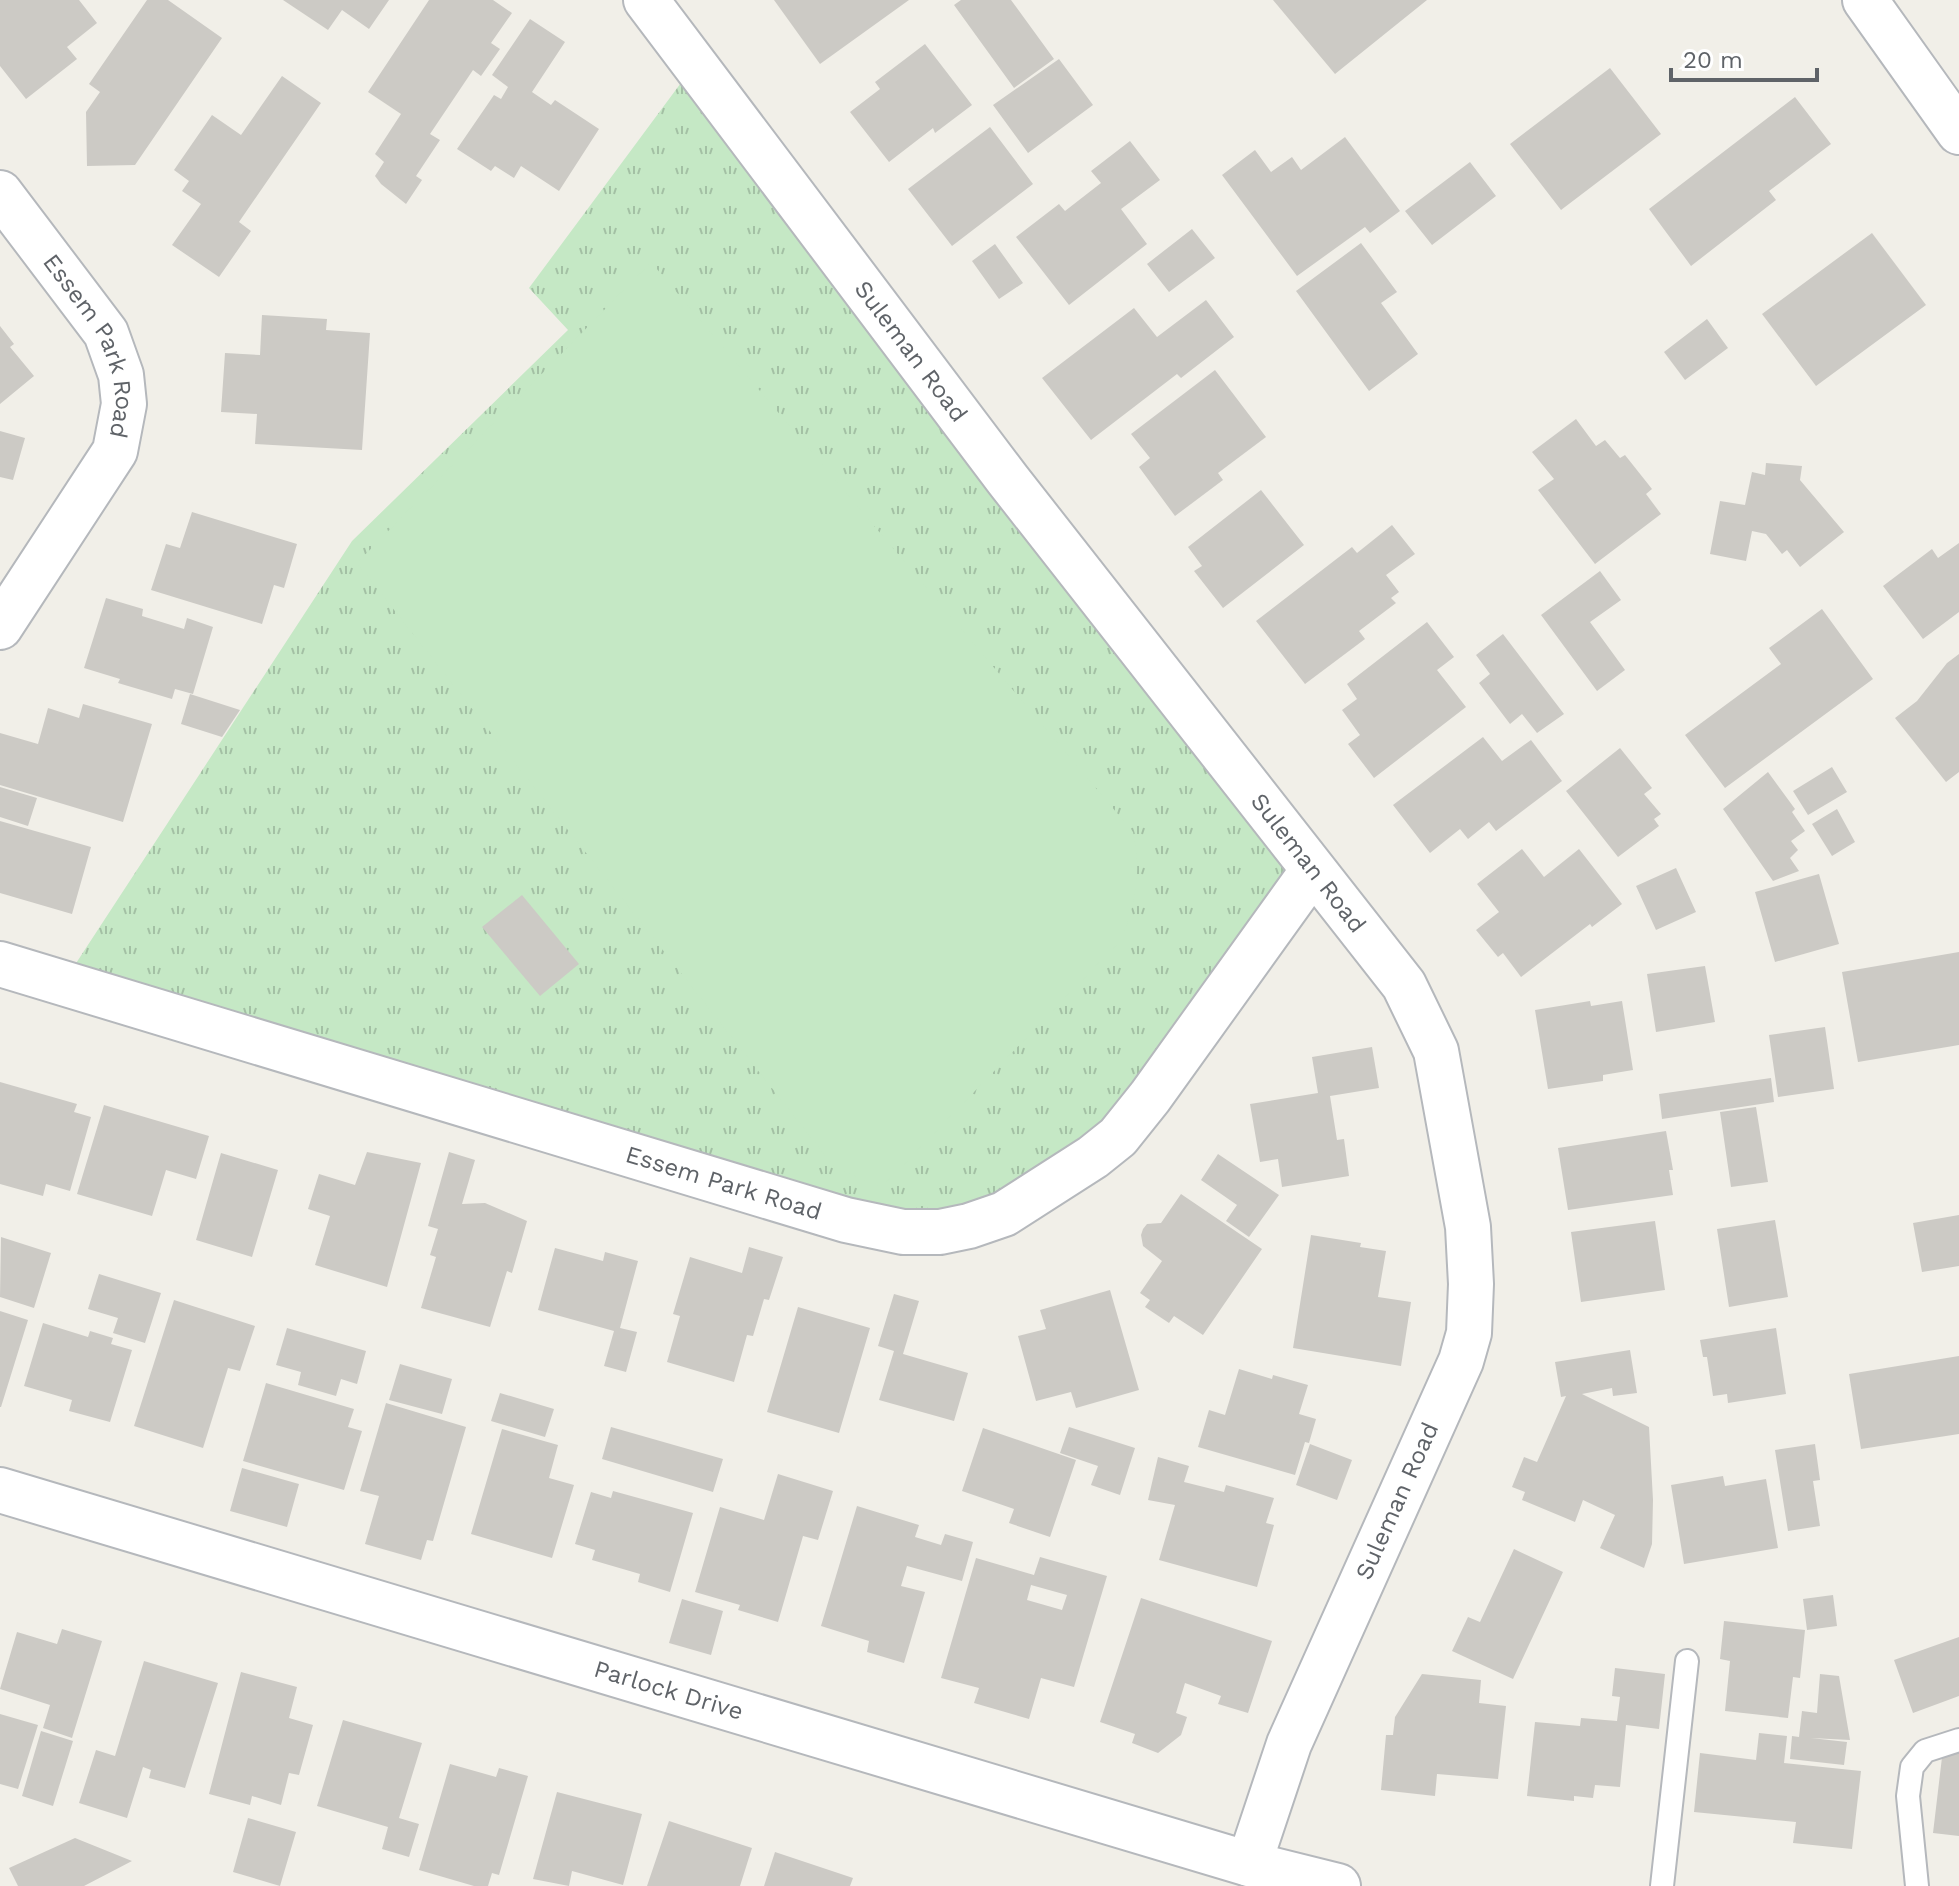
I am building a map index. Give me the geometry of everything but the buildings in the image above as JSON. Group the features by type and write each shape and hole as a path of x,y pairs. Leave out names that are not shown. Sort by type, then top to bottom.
{"street":[{"name":"Suleman Road","path":"646,0 1008,480 1404,985 1436,1051 1468,1227 1471,1284 1469,1333 1461,1361 1289,1744 1249,1864"},
{"path":"1865,0 1959,132"},
{"name":"Essem Park Road","path":"0,193 106,333 118,366 124,404 115,451 0,627"},
{"name":"Essem Park Road","path":"0,964 846,1220 903,1232 940,1232 1004,1214 1093,1157 1118,1137 1313,870"},
{"name":"Parlock Drive","path":"0,1490 1249,1864 1338,1886"}],"lane":[{"path":"1662,1886 1687,1661"},
{"path":"1917,1886 1908,1796 1912,1767 1925,1751 1959,1740"}],"green space":[{"path":"692,68 1305,868 1160,1061 1083,1142 972,1209 902,1220 67,977 352,541 568,330 529,288"},
{"path":"651,262 1133,832 1137,861 1136,887 1121,940 882,1187 835,1168 357,563"}]}
